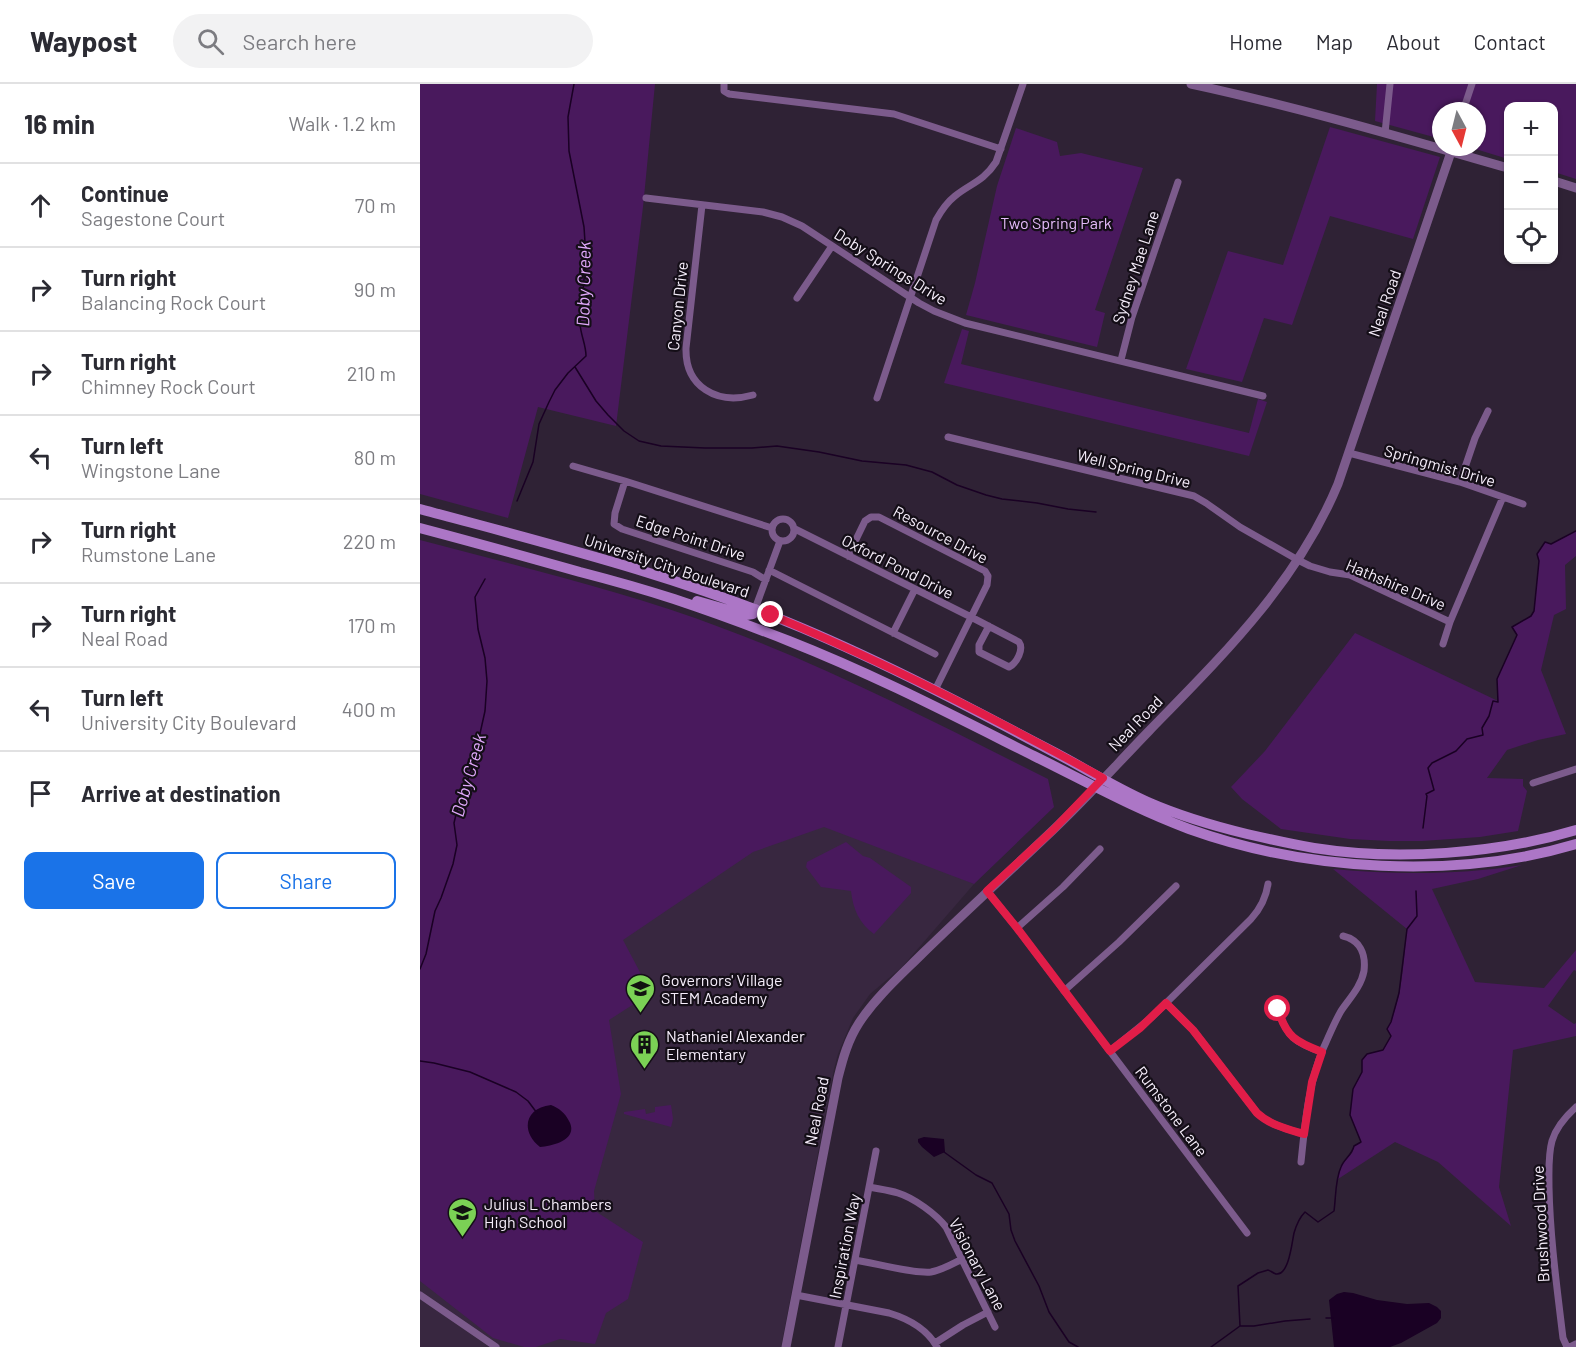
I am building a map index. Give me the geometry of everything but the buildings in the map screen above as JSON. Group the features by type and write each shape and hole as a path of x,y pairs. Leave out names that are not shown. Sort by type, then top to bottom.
{"main road":[{"name":"University City Boulevard","path":"420,509 649,573 755,609 840,645 935,690 1149,802 1204,822 1280,842 1346,852 1394,854 1471,850 1534,841 1576,830"},
{"name":"University City Boulevard","path":"420,528 673,599 789,641 878,680 1154,815 1210,836 1271,852 1344,863 1418,866 1523,857 1576,844"},
{"path":"673,599 684,597 746,615 753,614 755,609"}],"street":[{"path":"724,84 725,92 894,114 1000,149"},
{"path":"877,398 936,220 942,210 957,195 985,177 996,162 1023,84"},
{"path":"1191,84 1432,144"},
{"path":"1385,133 1390,84"},
{"path":"1466,102 1473,84"},
{"name":"Neal Road","path":"786,1347 833,1101 846,1047 859,1023 872,1005 898,978 1095,787 1253,621 1277,592 1310,542 1338,484 1450,156"},
{"path":"1473,156 1504,166"},
{"name":"Sydney Mae Lane","path":"1121,360 1132,317 1178,182"},
{"path":"1558,182 1576,188"},
{"name":"Doby Springs Drive","path":"646,198 782,216 802,226 910,297 934,311 965,323 1263,396"},
{"name":"Canyon Drive","path":"702,205 686,348 689,372 707,391 736,398 753,395"},
{"path":"797,297 832,246"},
{"path":"1460,482 1475,438 1488,411"},
{"name":"Well Spring Drive","path":"948,437 1194,496 1240,527 1298,560"},
{"name":"Springmist Drive","path":"1349,453 1460,482 1523,504"},
{"name":"Oxford Pond Drive","path":"573,466 772,528 776,522 783,519 790,521 795,529 989,626 1019,642 1022,649 1013,665 1009,667 979,652 979,645 989,626"},
{"name":"Edge Point Drive","path":"625,481 614,524 622,529 753,572 766,580"},
{"path":"1443,644 1450,622 1503,497"},
{"name":"Resource Drive","path":"848,556 865,521 871,517 879,517 982,568 988,576 987,585 935,690"},
{"path":"772,528 773,535 780,541 789,540 795,529"},
{"path":"755,609 780,541"},
{"name":"Hathshire Drive","path":"1298,560 1310,566 1350,576 1450,622"},
{"path":"769,570 935,654"},
{"path":"893,633 915,589"},
{"path":"1533,783 1576,769"},
{"path":"1017,928 1100,849"},
{"path":"1110,1051 1140,1028 1258,911 1265,900 1268,884"},
{"path":"1064,991 1119,942 1176,886"},
{"name":"Rumstone Lane","path":"987,891 1248,1233"},
{"path":"1301,1162 1312,1082 1322,1052 1339,1015 1359,985 1364,970 1364,960 1357,942 1343,936"},
{"path":"1166,1003 1193,1030 1264,1120 1304,1134"},
{"path":"1278,1009 1289,1034 1302,1045 1322,1052"},
{"name":"Brushwood Drive","path":"1568,1347 1563,1338 1553,1254 1549,1164 1554,1134 1576,1107"},
{"name":"Inspiration Way","path":"838,1347 876,1151"},
{"name":"Visionary Lane","path":"869,1187 897,1192 940,1219 995,1327"},
{"path":"855,1260 928,1272 939,1270 962,1259"},
{"path":"420,1295 496,1347"},
{"path":"796,1295 903,1317 921,1327 936,1345 963,1325 988,1312"},
{"path":"1568,1347 1576,1344"}],"shaded area":[{"name":"Governors' Village STEM Academy","path":"513,683 974,884 902,967 870,994 853,1018 834,1069 781,1347 420,1347 420,1027"},
{"path":"551,1105 566,1116 571,1133 558,1143 540,1147 530,1134 528,1121 536,1111"},
{"path":"924,1137 944,1139 945,1152 934,1157 918,1142 918,1139"},
{"path":"1344,1292 1407,1304 1429,1303 1441,1311 1441,1318 1437,1323 1390,1347 1334,1347 1329,1300"}],"green space":[{"path":"420,84 655,84 643,207 616,426 538,407 508,518 420,494"},
{"path":"1377,84 1576,84 1576,179 1558,173 1558,102 1504,102 1504,158 1486,152 1486,102 1432,102 1432,137 1375,121"},
{"path":"1330,127 1440,157 1413,239 1330,216 1292,325 1264,318 1242,382 1186,369 1228,251 1283,265"},
{"name":"Two Spring Park","path":"1016,128 1057,142 1060,156 1081,153 1143,168 1095,310 1105,313 1097,347 966,315 997,186"},
{"path":"962,329 969,331 961,364 1249,433 1258,399 1267,402 1249,456 944,383"},
{"path":"1576,531 1576,556 1565,565 1566,609 1554,615 1541,670 1566,734 1507,750 1487,778 1523,779 1523,786 1527,791 1518,831 1480,837 1389,841 1350,839 1281,829 1242,799 1231,787 1265,751 1355,633 1498,701 1497,679 1517,635 1512,627 1531,616 1534,611 1539,561 1537,554 1545,542 1551,544"},
{"path":"420,540 610,591 722,628 846,680 1048,779 1054,807 974,884 824,827 753,852 623,940 651,993 609,1020 621,1094 594,1191 595,1211 643,1242 628,1299 606,1313 595,1344 560,1339 536,1347 524,1347 493,1338 420,1281"},
{"path":"846,842 863,856 870,858 911,887 911,893 874,934 864,925 858,915 851,891 821,887 806,867 807,862"},
{"path":"1522,865 1478,879 1432,889 1475,982 1544,988 1576,950 1576,971 1574,970 1548,1006 1574,1024 1576,1023 1576,1036 1513,1050 1499,1187 1511,1226 1438,1162 1395,1142 1338,1179 1341,1165 1352,1153 1354,1146 1361,1142 1350,1115 1353,1089 1362,1072 1362,1060 1367,1054 1383,1050 1391,1036 1387,1029 1399,993 1407,929 1333,869 1428,873 1475,871"},
{"path":"671,1105 673,1119 671,1127 624,1114 624,1112 645,1109 646,1114 655,1112 655,1107"}],"waterway":[{"name":"Doby Creek","path":"517,501 533,462 539,424 549,402 568,373 586,356 580,324 586,257 584,227 569,151 568,117 574,84"},
{"path":"575,367 596,401 608,415 624,431 639,441 661,446 705,448 777,446 862,461 906,465 932,472 957,485 1002,499 1096,512"},
{"path":"1423,828 1426,794 1434,790 1428,768 1432,763 1456,751 1467,739 1483,735 1482,728 1489,716 1493,701 1498,702 1497,679 1517,635 1512,627 1531,616 1534,611 1539,561 1537,554 1545,542 1551,544 1576,531"},
{"name":"Doby Creek","path":"420,969 426,954 435,911 453,864 457,845 454,823 473,765 485,711 487,681 485,658 478,629 475,597 485,579"},
{"path":"1240,1326 1238,1286 1258,1273 1268,1270 1276,1274 1284,1270 1296,1227 1305,1212 1318,1222 1334,1211 1339,1172 1354,1146 1361,1142 1350,1115 1353,1089 1362,1072 1362,1060 1367,1054 1383,1050 1391,1036 1387,1029 1399,993 1407,929 1417,916 1416,891"},
{"path":"420,1061 470,1072 516,1092 528,1101 537,1113"},
{"path":"944,1152 976,1175 992,1183 1009,1214 1015,1241 1039,1286 1049,1312 1069,1342 1078,1347"},
{"path":"1326,1318 1333,1318"},
{"path":"1211,1347 1240,1326 1310,1319"}],"place":[{"name":"Governors' Village STEM Academy","path":"640,1014"},
{"name":"Nathaniel Alexander Elementary","path":"645,1070"},
{"name":"Julius L Chambers High School","path":"463,1238"}],"route":[{"path":"771,615 920,682 1103,778 1083,801 987,891 1110,1051 1140,1028 1166,1003 1193,1030 1264,1120 1304,1134 1312,1082 1322,1052 1296,1041 1285,1029 1278,1009"}]}
